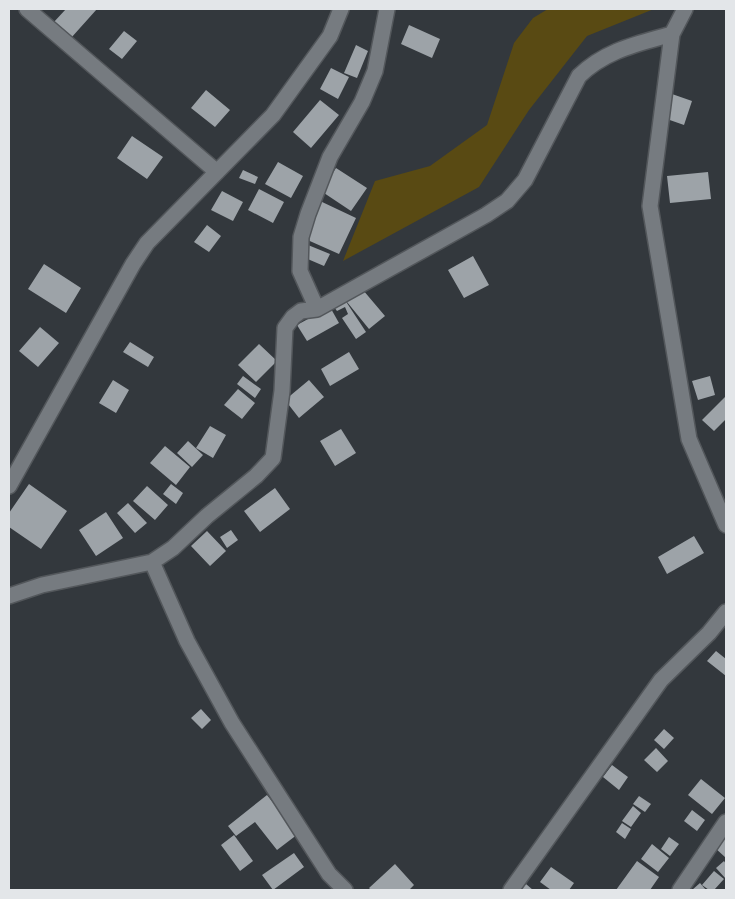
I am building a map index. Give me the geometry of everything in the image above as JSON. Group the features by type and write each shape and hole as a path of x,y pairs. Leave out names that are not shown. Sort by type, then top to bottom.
{"street":[{"path":"27,9 217,172"},
{"path":"9,486 133,264 147,243 273,115 330,36 341,9"},
{"path":"317,309 300,271 301,237 330,157 362,102 375,71 387,9"},
{"path":"685,9 672,34 650,206 689,439 726,525"},
{"path":"9,596 42,585 152,562 173,548 207,516 256,476 273,458 282,390 284,328 293,317 301,311 317,309 486,215 507,201 525,180 580,76 592,64 616,51 672,34"},
{"path":"152,562 187,641 232,723 329,874 345,890"},
{"path":"510,890 661,680 709,633 726,612"},
{"path":"680,890 726,822"}],"shaded area":[{"path":"548,9 654,9 587,36 529,110 479,187 343,261 375,181 430,166 487,125 514,43 533,18"}],"building":[{"path":"66,9 97,9 71,38 53,23"},
{"path":"409,25 440,39 432,58 401,44"},
{"path":"124,31 137,41 122,59 109,49"},
{"path":"356,45 368,51 357,78 344,73"},
{"path":"331,68 349,77 338,99 320,89"},
{"path":"206,90 230,110 215,127 191,108"},
{"path":"672,94 692,101 684,125 664,118"},
{"path":"320,100 339,115 311,148 293,132"},
{"path":"132,136 163,157 147,179 117,158"},
{"path":"278,162 303,176 291,198 265,184"},
{"path":"336,168 367,188 351,211 321,191"},
{"path":"243,170 258,177 255,184 239,178"},
{"path":"708,172 711,199 670,203 667,176"},
{"path":"259,189 284,202 273,223 248,210"},
{"path":"222,191 243,202 233,221 211,210"},
{"path":"320,201 356,218 339,254 303,238"},
{"path":"207,225 221,236 209,252 194,242"},
{"path":"308,245 330,254 324,266 303,257"},
{"path":"473,256 489,285 464,298 448,270"},
{"path":"44,264 81,288 66,313 28,289"},
{"path":"363,290 385,316 369,329 347,302"},
{"path":"345,300 366,332 356,339 342,318 348,314 345,307 337,311 334,307"},
{"path":"330,307 339,323 307,341 297,325"},
{"path":"40,327 59,343 38,367 19,351"},
{"path":"130,342 154,357 148,367 123,352"},
{"path":"259,344 277,361 256,382 238,365"},
{"path":"349,352 359,369 330,386 321,369"},
{"path":"243,376 261,389 255,398 237,384"},
{"path":"710,376 715,395 698,400 692,381"},
{"path":"113,380 129,390 116,413 99,403"},
{"path":"309,380 324,397 299,418 285,400"},
{"path":"238,389 255,403 242,419 224,405"},
{"path":"725,397 726,419 714,431 702,420"},
{"path":"210,426 226,435 213,458 196,448"},
{"path":"341,429 356,453 335,466 320,441"},
{"path":"188,441 203,455 192,467 177,453"},
{"path":"165,446 190,467 176,485 150,463"},
{"path":"29,484 67,511 41,549 9,527 9,513"},
{"path":"171,484 183,493 176,504 163,494"},
{"path":"147,486 168,505 155,520 133,501"},
{"path":"275,488 290,509 260,532 244,511"},
{"path":"128,503 147,523 135,533 117,513"},
{"path":"106,512 123,538 96,556 79,530"},
{"path":"231,530 238,540 227,548 220,537"},
{"path":"207,531 226,551 210,566 191,546"},
{"path":"694,536 704,553 667,574 658,557"},
{"path":"716,651 726,659 726,676 707,661"},
{"path":"201,709 211,720 202,729 191,718"},
{"path":"664,729 674,738 664,749 654,740"},
{"path":"656,748 668,761 657,772 644,760"},
{"path":"612,765 628,777 619,790 603,777"},
{"path":"701,779 725,798 712,814 688,795"},
{"path":"267,795 298,834 277,850 255,822 236,836 228,826"},
{"path":"639,796 651,804 645,812 633,804"},
{"path":"633,806 641,813 631,827 622,821"},
{"path":"692,810 705,820 697,831 684,821"},
{"path":"622,823 631,829 625,839 616,832"},
{"path":"726,833 726,858 714,847"},
{"path":"234,835 253,861 240,871 221,845"},
{"path":"669,837 679,844 670,856 661,849"},
{"path":"652,844 669,858 658,872 641,859"},
{"path":"294,853 304,867 273,890 262,875"},
{"path":"637,861 659,877 650,890 616,890"},
{"path":"724,861 726,864 726,879 716,868"},
{"path":"395,864 414,885 409,890 371,890 369,888"},
{"path":"551,867 574,883 569,890 551,890 540,882"},
{"path":"714,871 724,879 714,890 709,890 702,885"},
{"path":"700,883 706,890 692,890"},
{"path":"526,884 533,890 520,890"}]}
